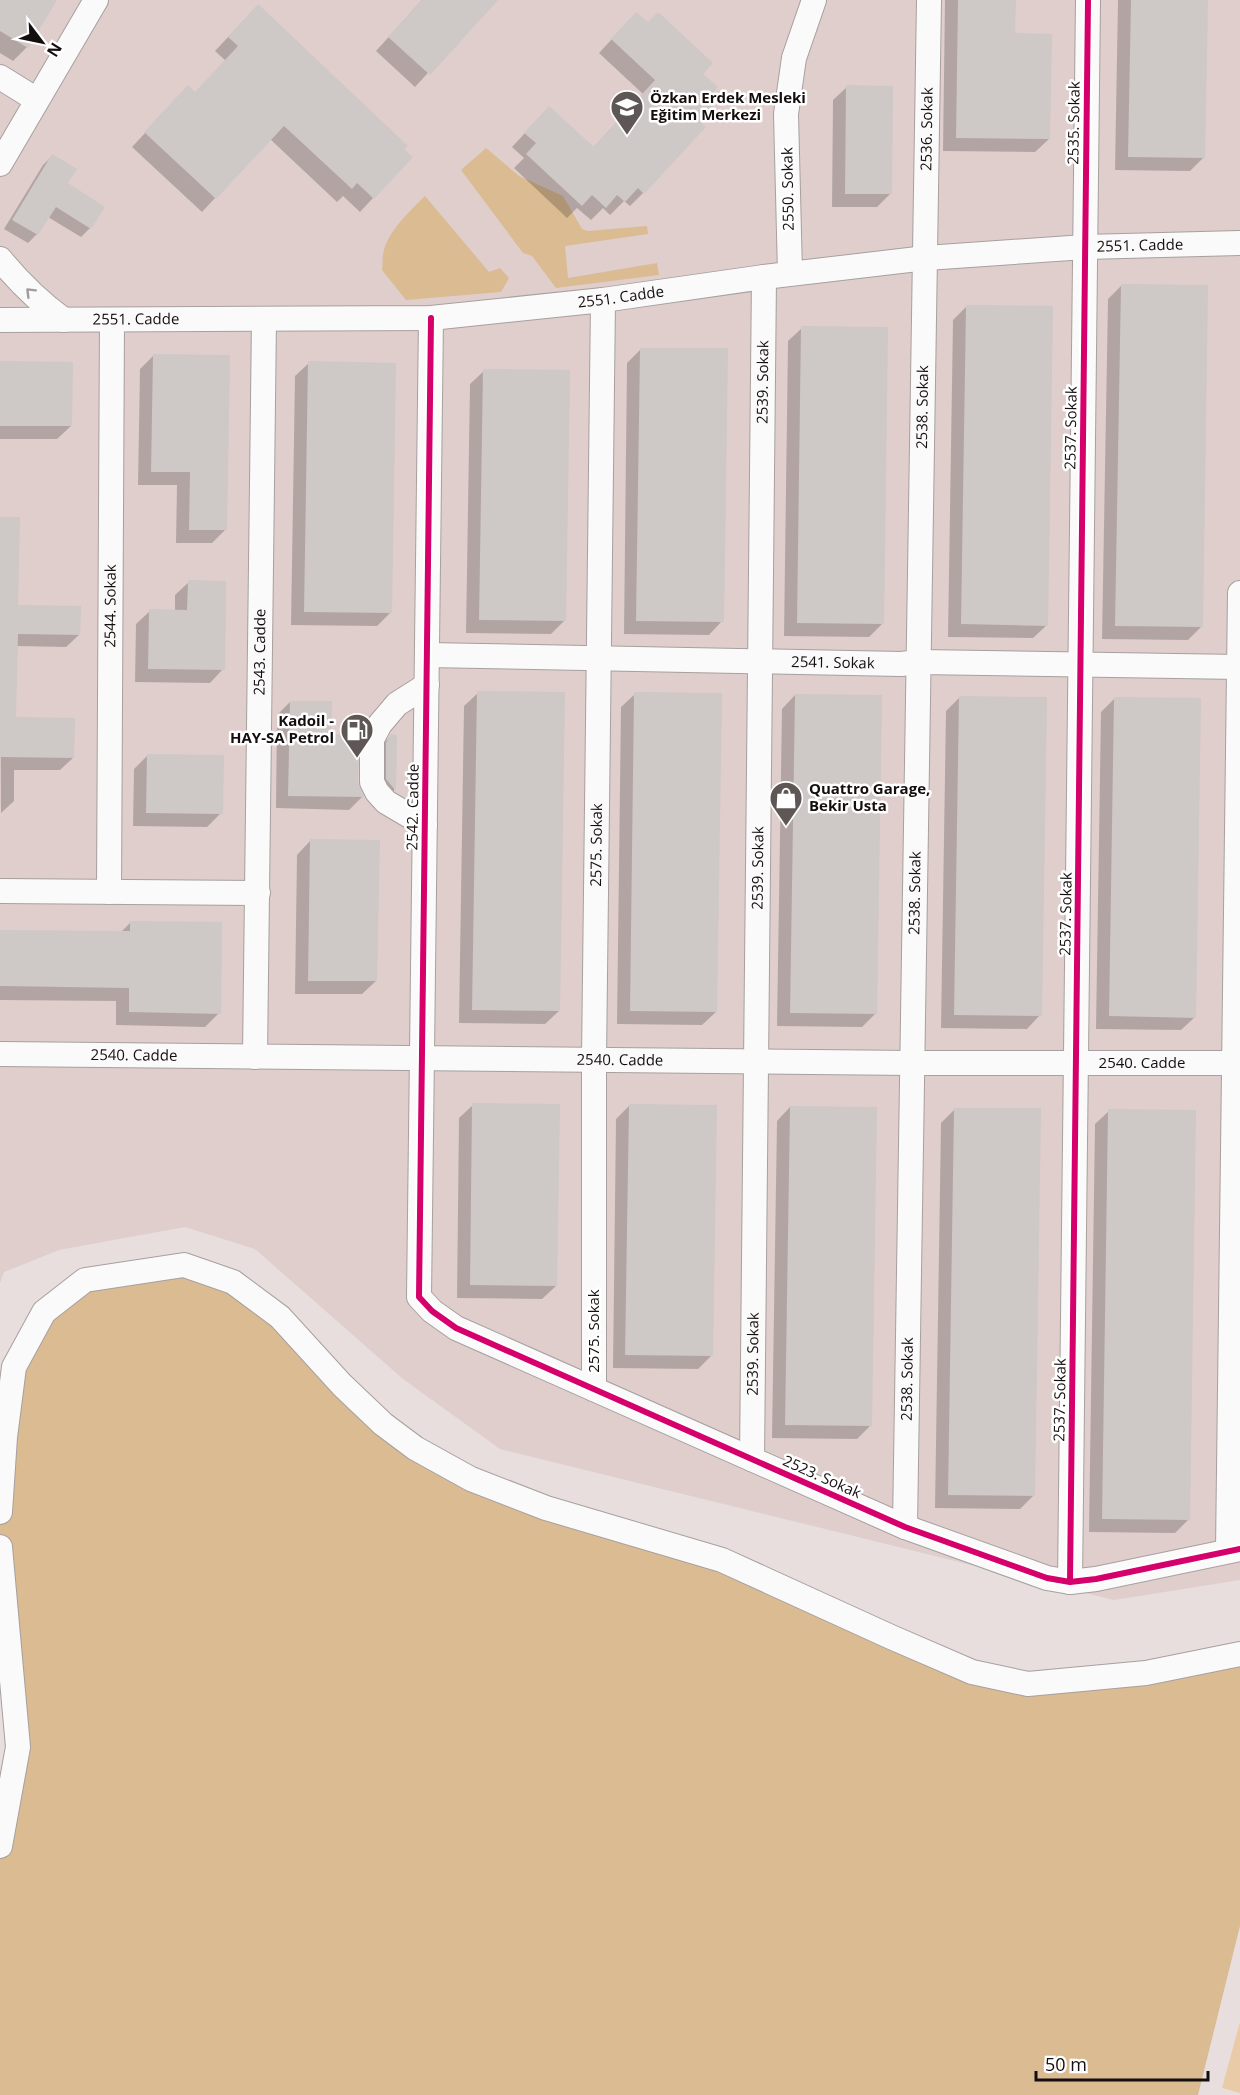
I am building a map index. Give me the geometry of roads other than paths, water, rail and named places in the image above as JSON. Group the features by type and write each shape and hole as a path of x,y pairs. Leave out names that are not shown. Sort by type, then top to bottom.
{"street":[{"path":"0,164 96,0"},
{"name":"2550. Sokak","path":"790,273 786,114 794,58 814,0"},
{"name":"2536. Sokak","path":"926,258 929,0"},
{"name":"2535. Sokak","path":"1085,247 1088,0"},
{"path":"0,77 36,100"},
{"name":"2551. Cadde","path":"0,320 431,318 603,300 790,273 926,258 1085,247 1240,243"},
{"name":"2537. Sokak","path":"1070,1582 1085,247"},
{"name":"2538. Sokak","path":"905,1527 926,258"},
{"path":"0,259 28,291 64,320"},
{"name":"2539. Sokak","path":"752,1459 764,277"},
{"name":"2575. Sokak","path":"594,1389 594,1060 603,300"},
{"name":"2542. Cadde","path":"420,1297 431,318"},
{"name":"2543. Cadde","path":"255,1057 264,319"},
{"name":"2544. Sokak","path":"109,892 112,320"},
{"path":"1234,1550 1240,593"},
{"name":"2541. Sokak","path":"427,656 901,664 920,662 1240,666"},
{"path":"425,825 386,802 377,792 372,782 372,739 380,724 396,704 427,685"},
{"path":"0,891 258,893"},
{"name":"2540. Cadde","path":"0,1054 755,1062 1237,1063"},
{"path":"0,1512 5,1437 14,1367 44,1312 85,1280 184,1265 233,1282 280,1317 342,1385 383,1424 415,1448 471,1479 546,1508 722,1560 972,1672 1028,1684 1146,1673 1240,1654"},
{"name":"2523. Sokak","path":"420,1297 432,1311 456,1328 905,1527 1047,1578 1070,1582 1096,1579 1234,1550"},
{"path":"0,1547 18,1747 0,1846"}],"place":[{"name":"Özkan Erdek Mesleki Eğitim Merkezi","path":"627,136"},
{"name":"Kadoil - HAY-SA Petrol","path":"357,759"},
{"name":"Quattro Garage, Bekir Usta","path":"786,827"}]}
